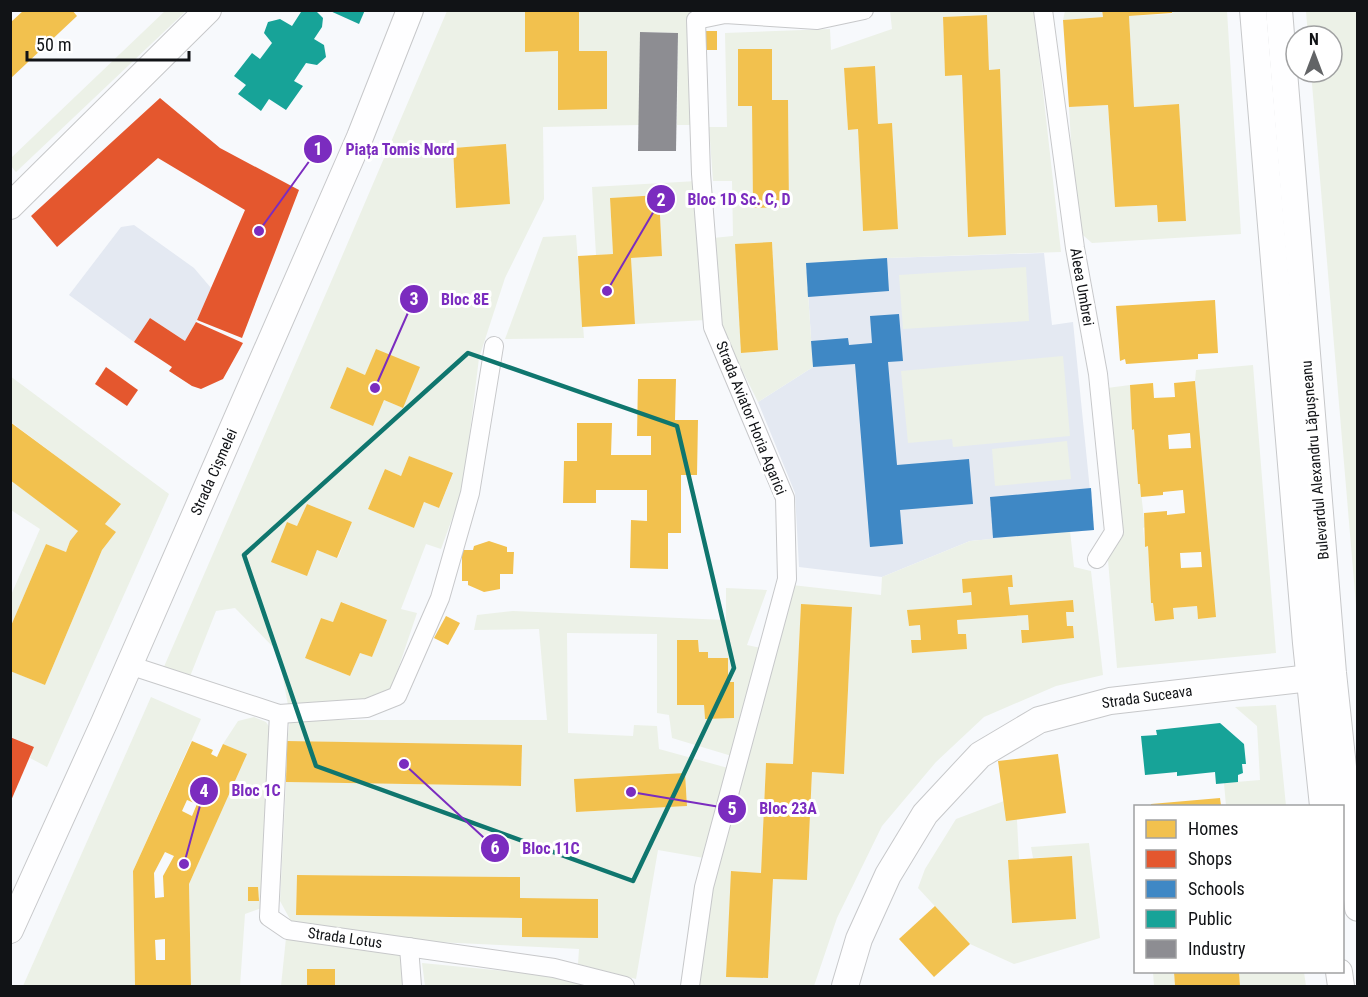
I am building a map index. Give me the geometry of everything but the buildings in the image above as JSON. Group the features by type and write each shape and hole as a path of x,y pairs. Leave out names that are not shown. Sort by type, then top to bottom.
{"street":[{"path":"10,206 208,10"},
{"name":"Strada Cișmelei","path":"10,930 129,665 360,137 410,10"},
{"name":"Strada Aviator Horia Agarici","path":"690,987 704,887 786,579 785,498 713,327 701,174 696,20 725,14 817,20 864,10"},
{"name":"Aleea Umbrei","path":"1043,10 1075,248 1098,374 1114,532 1097,559"},
{"name":"Bulevardul Alexandru Lăpușneanu","path":"1253,10 1323,805"},
{"name":"Bulevardul Alexandru Lăpușneanu","path":"1279,10 1332,661 1358,908"},
{"path":"129,665 279,714 367,708 397,696 440,598 470,493 494,346"},
{"name":"Strada Suceava","path":"844,987 860,939 888,875 925,814 980,755 1039,720 1110,701 1310,678"},
{"name":"Strada Lotus","path":"279,714 269,917 288,930 554,968 625,987"},
{"path":"409,947 412,987"}],"highlighted area":[{"path":"468,353 677,426 734,668 633,881 316,766 244,555"}],"shaded area":[{"path":"165,11 186,11 16,172 11,166 11,158"},
{"path":"447,11 525,11 526,51 558,51 559,110 607,109 607,51 579,51 579,11 691,11 694,125 677,125 678,33 641,32 639,125 543,127 544,199 505,278 479,358 463,489 441,549 426,544 401,609 417,613 390,693 369,701 288,705 278,652 235,608 216,611 189,679 163,669","holes":["506,145 510,204 456,208 453,148","347,368 365,375 403,408 384,400","409,456 453,474 439,508 424,502 414,528 368,509 385,469 401,476","307,504 352,522 338,558 317,550 306,576 287,522 297,526","342,602 387,620 372,657 360,653 350,676 305,658 321,618 333,622"]},
{"path":"890,11 1034,11 1061,252 806,263 813,367 758,402 721,328 713,238 733,236 732,181 713,181 709,127 727,127 725,33 830,29 831,50 892,29","holes":["987,15 989,70 999,69 1006,235 968,237 962,75 945,76 943,17","771,49 772,100 788,100 789,207 753,208 752,106 738,106 738,50","874,66 878,124 892,124 898,228 863,230 858,129 848,130 844,68","772,242 778,350 742,353"]},
{"path":"1065,11 1102,11 1103,17 1063,20"},
{"path":"1172,11 1227,11 1241,234 1092,243 1076,229 1069,107 1108,105 1115,207 1157,205 1158,222 1186,221 1179,104 1134,107 1129,16 1172,14"},
{"path":"1306,11 1357,11 1357,617 1312,84 1344,84 1344,24 1307,24"},
{"path":"697,181 706,320 635,324 631,258 662,256 659,195 610,198 613,254 596,255 592,187"},
{"path":"134,225 194,268 211,288 185,341 150,318 134,342 69,295 121,227"},
{"path":"576,235 584,338 505,339 543,237"},
{"path":"1044,253 1052,325 1073,322 1094,530 970,541 882,577 799,567 795,493 758,402 813,367 806,263"},
{"path":"1026,267 1029,321 903,329 899,275"},
{"path":"1063,356 1070,436 953,447 952,439 908,443 901,371"},
{"path":"1253,365 1276,653 1117,668 1108,560 1122,529 1107,388 1130,385 1132,429 1134,429 1145,546 1148,546 1151,603 1153,603 1155,620 1172,619 1173,608 1197,606 1198,619 1215,617 1195,381 1196,370"},
{"path":"10,376 169,494 47,767 30,758 34,747 11,737 11,671 45,685 102,550 116,532 105,524 120,504 11,422"},
{"path":"1067,441 1071,479 995,486 992,449"},
{"path":"11,480 78,531 70,541 66,552 46,544 10,628 11,595 40,529 11,510"},
{"path":"1070,531 1074,567 1091,571 1103,675 1056,686 984,717 936,762 882,826 837,918 814,986 696,986 711,886 792,585 881,595 882,577 970,541","holes":["1012,575 1013,587 1008,587 1010,605 1073,600 1074,612 1066,612 1067,626 1073,626 1074,638 1022,642 1021,630 1029,630 1028,615 957,620 958,634 966,634 967,649 912,653 912,641 921,640 920,625 909,626 908,610 972,605 971,592 963,579","801,605 852,607 844,773 812,772 807,880 773,879 768,978 727,977 732,871 761,873 766,763 793,764"]},
{"path":"726,588 767,590 747,645 761,648 735,757 672,738 669,715 657,713 657,634 567,633 568,733 633,736 634,725 657,726 659,749 728,768 704,858 658,850 636,979 578,964 579,949 436,942 292,923 280,901 286,782 521,786 522,746 287,741 290,720 547,720 539,629 474,630 477,615 513,611 726,620","holes":["677,640 698,640 699,652 708,652 708,658 728,658 728,682 734,683 734,718 705,719 704,705 677,705","685,773 687,806 576,812 575,779","297,875 520,877 520,898 598,899 598,938 522,937 522,918 296,915"]},
{"path":"151,697 201,719 133,871 135,986 23,986"},
{"path":"1276,705 1286,805 1226,805 1224,783 1260,780 1257,726 1235,707"},
{"path":"254,717 266,722 270,728 264,907 245,914 240,986 191,986 189,884 246,754 223,744 238,721"},
{"path":"1004,801 1017,820 1019,859 1008,861 1012,923 1076,919 1072,856 1033,858 1031,847 1089,843 1100,938 1014,964 970,944 918,888 925,869 956,819"},
{"path":"286,938 405,955 409,986 335,986 335,969 307,969 307,986 281,986"},
{"path":"422,963 557,976 594,986 425,986"},
{"path":"1153,973 1174,973 1175,986 1154,986"},
{"path":"1239,973 1304,973 1306,986 1240,986"}],"place":[{"name":"Piața Tomis Nord","path":"259,231"},
{"name":"Bloc 1D Sc. C, D","path":"607,291"},
{"name":"Bloc 8E","path":"375,388"},
{"name":"Bloc 11C","path":"404,764"},
{"name":"Bloc 23A","path":"631,792"},
{"name":"Bloc 1C","path":"184,864"}]}
